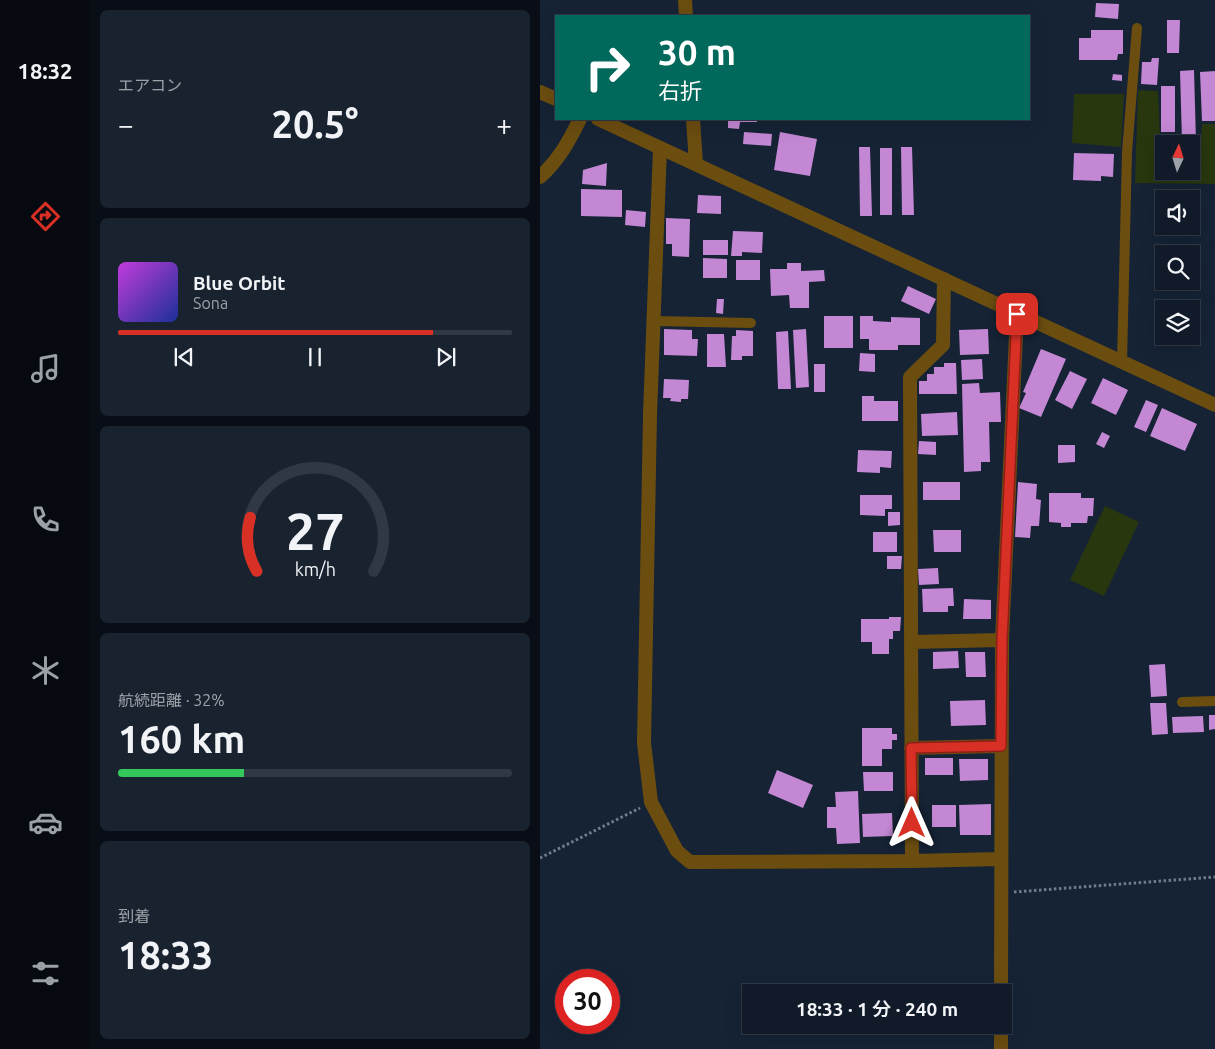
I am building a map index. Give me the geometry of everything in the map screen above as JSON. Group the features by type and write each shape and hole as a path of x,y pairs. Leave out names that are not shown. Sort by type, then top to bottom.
{"street":[{"path":"685,0 686,15"},
{"path":"540,92 555,99"},
{"path":"540,177 566,146 579,120"},
{"path":"600,120 1215,405"},
{"path":"693,120 696,164"},
{"path":"660,148 644,743 651,802 677,851 690,862 1000,859"},
{"path":"912,861 910,377 943,346 944,280"},
{"path":"1001,984 1002,640 1017,314"},
{"path":"911,642 1002,640"},
{"path":"911,748 1001,746"},
{"path":"1001,1034 1001,1049"}],"lane":[{"path":"1122,362 1127,152 1137,28"},
{"path":"654,321 750,323"},
{"path":"1182,702 1215,701"}],"path":[{"path":"540,858 651,802"},
{"path":"1001,893 1215,877"}],"green space":[{"path":"1138,90 1158,91 1160,135 1155,135 1155,180 1200,180 1202,124 1215,124 1215,184 1135,183"},
{"path":"1074,94 1124,94 1121,147 1072,143"},
{"path":"1105,506 1139,522 1104,596 1070,580"}],"building":[{"path":"1096,3 1119,4 1118,19 1095,17"},
{"path":"1167,20 1180,20 1179,53 1167,53"},
{"path":"1091,30 1123,30 1123,54 1118,54 1117,60 1079,60 1079,38 1091,38"},
{"path":"1152,58 1159,58 1157,85 1141,84 1142,62 1151,62"},
{"path":"1194,70 1196,135 1182,135 1180,71"},
{"path":"1215,71 1215,121 1202,121 1200,72"},
{"path":"1113,74 1122,75 1122,81 1112,80"},
{"path":"1161,86 1175,86 1175,132 1161,132"},
{"path":"757,120 757,122 740,122 739,129 728,128 728,121 711,121"},
{"path":"744,132 772,134 771,146 743,144"},
{"path":"780,132 817,139 810,176 774,170"},
{"path":"859,147 870,147 872,216 860,216"},
{"path":"901,147 912,147 914,215 902,215"},
{"path":"880,148 892,148 892,215 880,215"},
{"path":"1074,153 1114,154 1113,177 1101,176 1101,181 1073,180"},
{"path":"607,163 606,186 582,184 583,170"},
{"path":"581,189 622,190 622,217 581,216"},
{"path":"698,195 721,196 721,214 697,213"},
{"path":"626,210 646,212 645,227 625,225"},
{"path":"666,218 690,219 689,257 672,256 672,244 666,244"},
{"path":"733,231 763,232 762,253 742,252 742,256 731,256"},
{"path":"703,240 728,240 728,255 703,255"},
{"path":"703,258 727,259 727,278 703,278"},
{"path":"736,260 760,260 760,280 736,280"},
{"path":"787,263 801,263 801,271 824,270 825,281 809,282 809,308 790,308 789,295 771,296 770,269 787,269"},
{"path":"908,286 936,299 929,314 901,301"},
{"path":"717,299 724,299 723,314 716,313"},
{"path":"824,316 853,316 853,348 824,348"},
{"path":"860,316 873,316 873,321 891,322 891,317 920,318 920,345 898,345 898,350 869,350 869,339 860,339"},
{"path":"664,329 692,330 692,339 698,339 697,356 664,355"},
{"path":"806,329 809,387 796,388 793,330"},
{"path":"988,329 989,354 960,355 959,330"},
{"path":"736,330 753,331 753,356 742,356 742,360 731,360 732,336 736,336"},
{"path":"788,331 791,389 778,389 776,332"},
{"path":"707,334 724,334 726,367 707,367"},
{"path":"1041,349 1066,359 1041,417 1019,408 1026,393 1023,392"},
{"path":"860,353 875,354 875,372 859,371"},
{"path":"982,359 983,379 962,380 961,360"},
{"path":"944,363 956,363 957,394 919,394 919,381 927,381 927,374 934,374 934,367 944,367"},
{"path":"814,364 825,364 825,392 814,392"},
{"path":"1070,371 1087,379 1072,409 1055,400"},
{"path":"1103,378 1128,390 1116,415 1091,403"},
{"path":"664,379 689,380 688,399 681,399 681,402 670,401 671,398 663,398"},
{"path":"979,383 980,393 1000,392 1001,422 989,422 990,462 981,462 981,471 964,472 962,384"},
{"path":"862,396 874,396 874,401 898,401 898,421 862,421"},
{"path":"1146,400 1158,405 1146,432 1134,427"},
{"path":"1162,408 1197,424 1185,451 1150,436"},
{"path":"957,412 958,435 922,436 921,414"},
{"path":"1102,432 1110,436 1104,448 1096,444"},
{"path":"919,441 936,442 936,455 918,454"},
{"path":"1058,445 1075,445 1075,462 1058,463"},
{"path":"858,450 892,451 891,468 880,467 880,473 857,472"},
{"path":"923,482 960,482 960,500 923,500"},
{"path":"1018,482 1037,484 1036,499 1041,500 1039,526 1031,526 1030,538 1015,537"},
{"path":"1049,493 1081,493 1081,498 1094,498 1093,516 1088,516 1087,523 1071,523 1071,527 1061,527 1061,523 1049,522"},
{"path":"860,495 892,495 892,509 885,509 885,516 860,515"},
{"path":"888,512 900,512 900,525 888,526"},
{"path":"933,530 961,530 961,552 934,552"},
{"path":"873,532 897,532 897,552 873,552"},
{"path":"887,556 902,556 901,569 887,569"},
{"path":"938,568 939,584 919,585 918,569"},
{"path":"953,588 954,606 948,606 948,612 923,612 922,589"},
{"path":"964,599 991,600 991,619 963,619"},
{"path":"889,617 901,617 900,631 893,631 893,639 889,639 889,654 872,654 872,642 861,642 861,619 889,619"},
{"path":"958,651 959,668 933,669 933,652"},
{"path":"965,652 985,652 986,677 966,677"},
{"path":"1165,664 1167,696 1151,697 1149,665"},
{"path":"985,700 986,725 951,726 950,701"},
{"path":"1150,703 1166,703 1168,734 1152,735"},
{"path":"1209,715 1215,715 1215,729 1209,730"},
{"path":"1203,716 1204,732 1173,733 1172,717"},
{"path":"862,728 892,728 892,734 897,734 897,740 892,740 892,749 882,749 882,766 862,766"},
{"path":"925,758 953,758 953,775 925,775"},
{"path":"959,759 988,759 988,780 960,781"},
{"path":"777,770 813,785 803,808 768,793"},
{"path":"863,772 893,772 893,791 864,791"},
{"path":"858,791 860,843 837,844 836,828 827,828 827,807 836,807 835,792"},
{"path":"991,804 991,835 960,835 959,805"},
{"path":"932,805 956,805 956,827 932,827"},
{"path":"892,813 893,836 863,837 862,814"}],"route":[{"path":"912,823 911,748 1001,746 1002,640 1017,314"}]}
